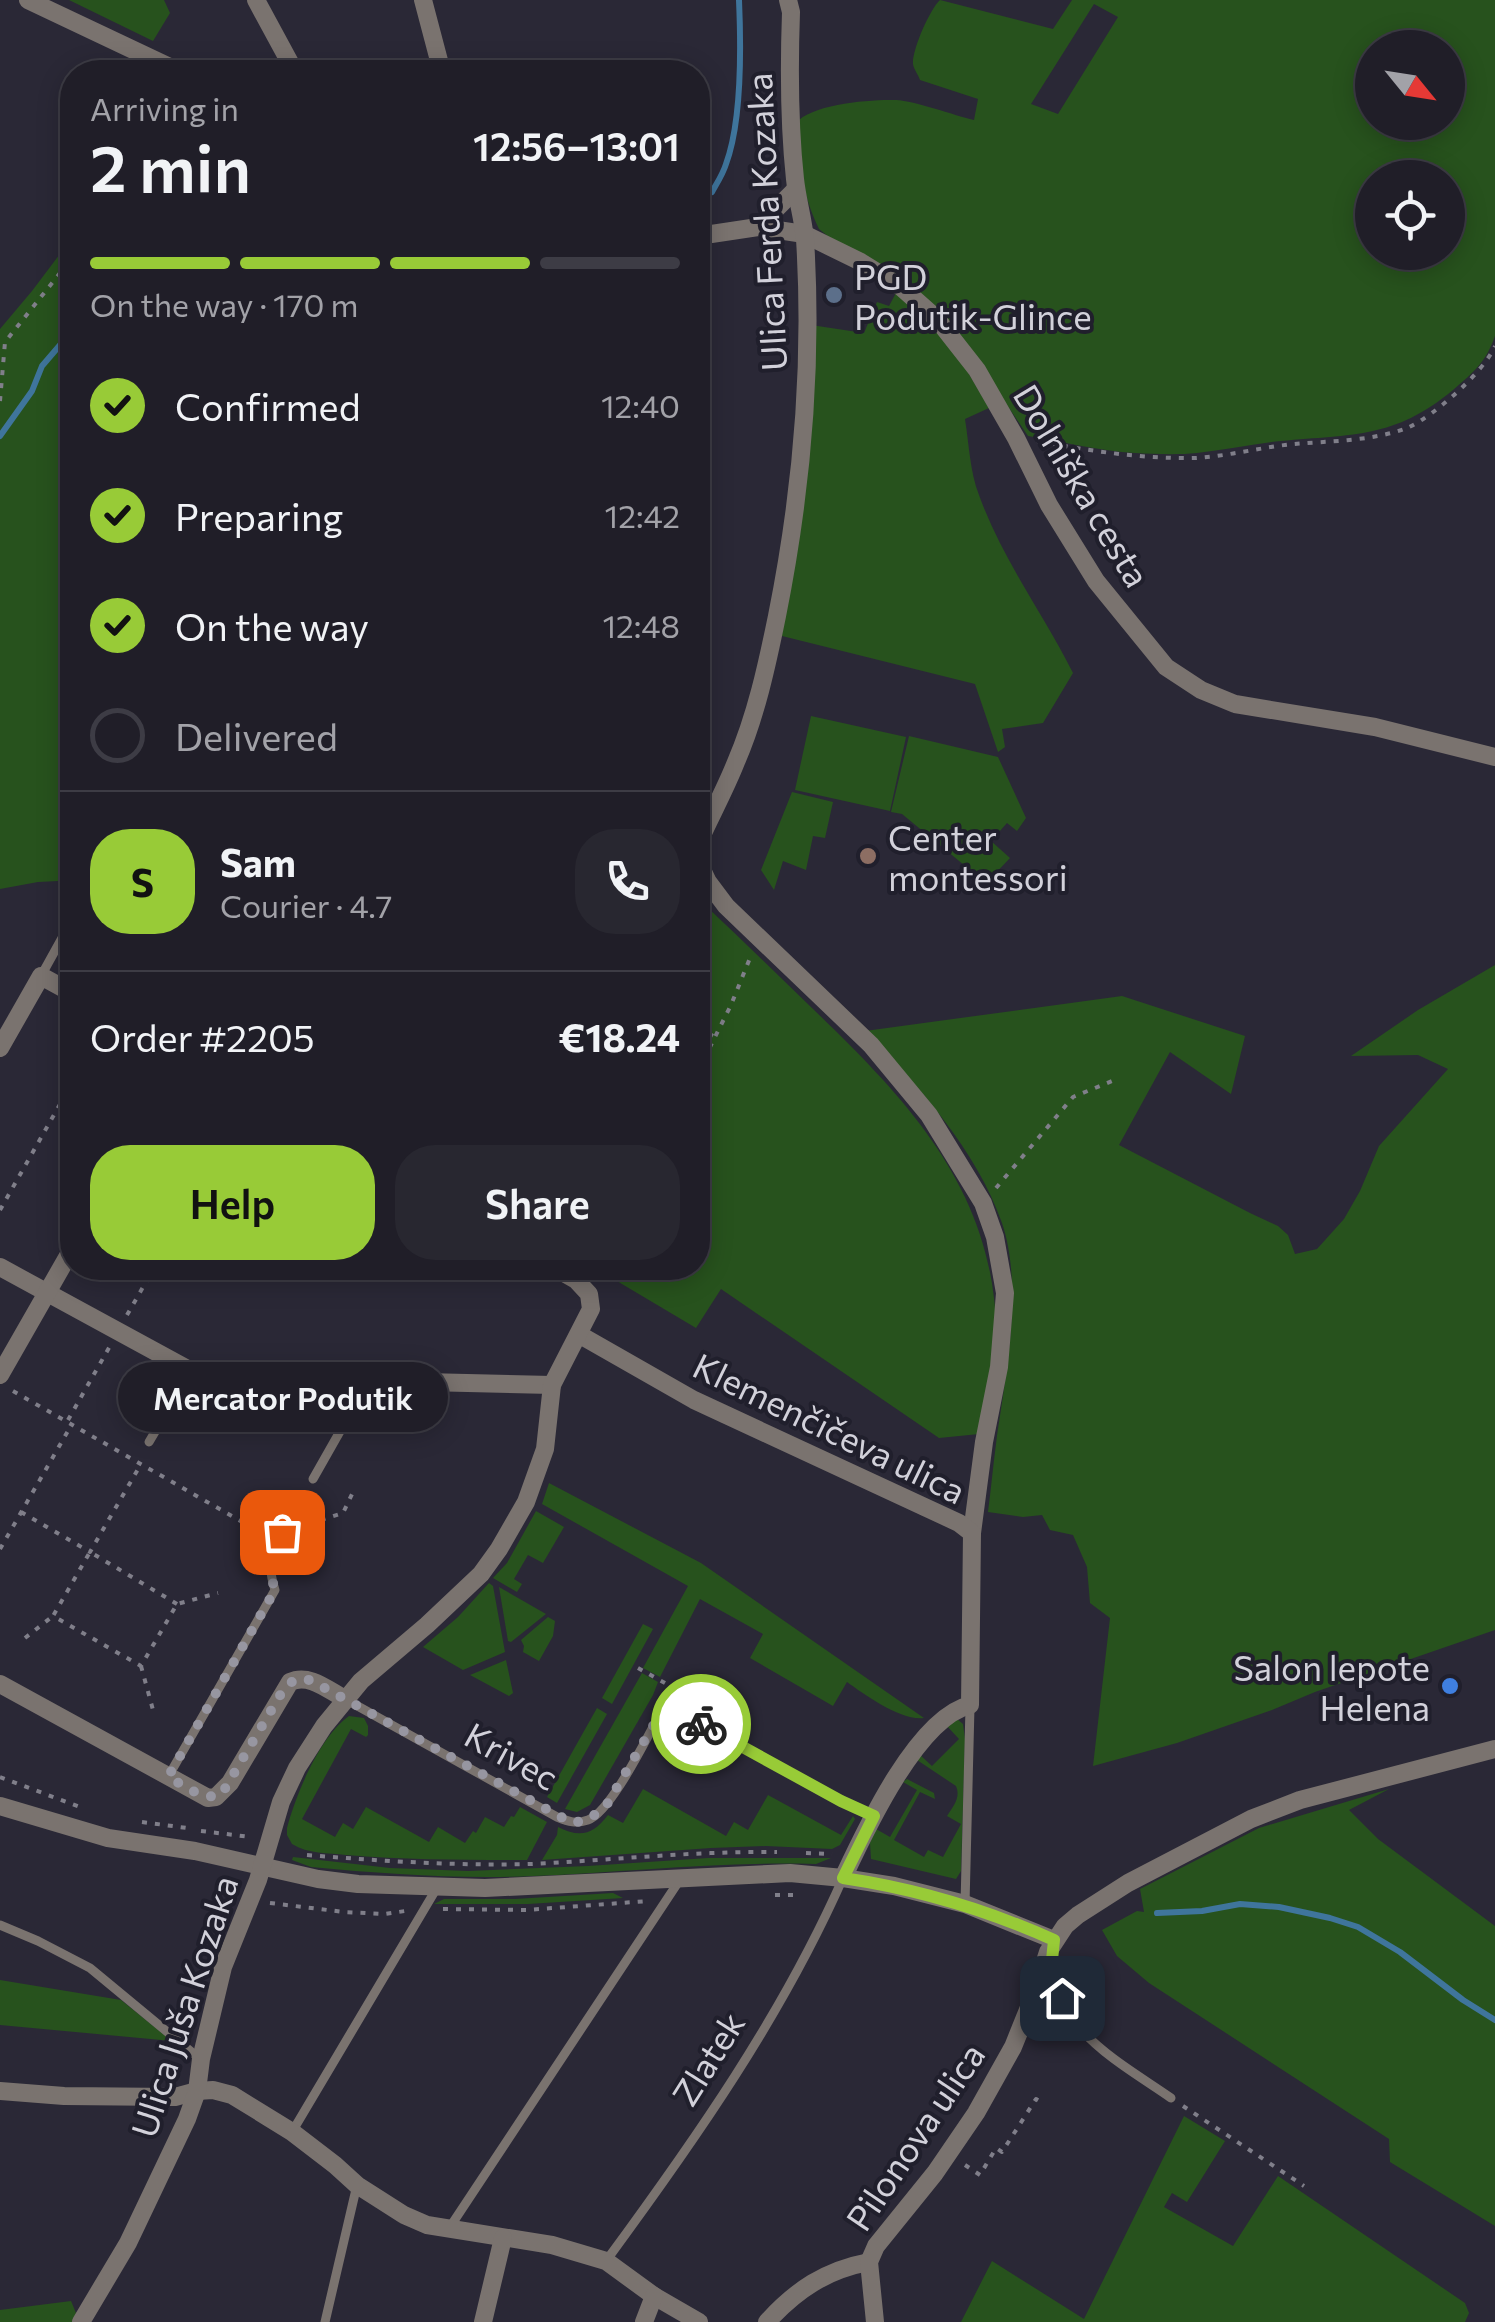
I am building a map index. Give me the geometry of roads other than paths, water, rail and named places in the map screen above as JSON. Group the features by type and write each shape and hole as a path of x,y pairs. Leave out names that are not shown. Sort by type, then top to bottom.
{"street":[{"path":"28,0 155,60"},
{"path":"256,0 288,60"},
{"path":"423,0 439,60"},
{"name":"Ulica Ferda Kozaka","path":"710,819 738,760 770,651 788,562 804,442 804,234 788,93 788,0"},
{"path":"758,226 796,189"},
{"name":"Dolniška cesta","path":"710,234 758,226 804,234 901,287 937,319 977,370 1049,504 1096,581 1166,667 1201,690 1235,704 1376,728 1495,757"},
{"path":"710,885 726,906 870,1045 928,1115 983,1203 1005,1292 999,1367 972,1532"},
{"path":"0,1048 41,976 60,987"},
{"path":"0,1267 191,1371 216,1378 552,1386"},
{"path":"0,1375 60,1270"},
{"path":"261,1867 281,1802 324,1726 361,1681 481,1574 526,1502 545,1449 552,1386 591,1309 589,1294 576,1280"},
{"name":"Klemenčičeva ulica","path":"580,1335 694,1400 972,1532 970,1704"},
{"path":"0,1684 208,1798 223,1792 285,1687 296,1679 310,1680 345,1699"},
{"path":"843,1878 874,1816 916,1748 948,1714 970,1704"},
{"name":"Pilonova ulica","path":"876,2322 869,2262 876,2246 934,2174 976,2113 1014,2046 1054,1940 1078,1915 1250,1819 1300,1800 1495,1749"},
{"path":"0,1806 108,1838 195,1851 318,1880 358,1884 503,1887 790,1873 843,1878 965,1904 1054,1940"},
{"name":"Ulica Juša Kozaka","path":"81,2322 128,2243 187,2119 197,2091 224,1967 261,1867"},
{"path":"0,2091 176,2097 213,2090 232,2095 292,2132 358,2185 404,2215 426,2225 552,2244 606,2261 699,2322"},
{"path":"483,2322 503,2238"},
{"path":"767,2322 799,2290 848,2266 869,2262"},
{"path":"644,2322 654,2296"}],"lane":[{"path":"41,976 60,942"},
{"path":"149,1442 191,1371"},
{"path":"313,1479 368,1382"},
{"path":"168,1777 275,1590 268,1570 279,1537"},
{"name":"Krivec","path":"345,1699 572,1823 588,1820 606,1806 660,1714 668,1710 675,1710 874,1816"},
{"path":"965,1904 970,1704"},
{"path":"449,2229 681,1877"},
{"name":"Zlatek","path":"606,2261 683,2156 763,2032 843,1878"},
{"path":"292,2132 438,1886"},
{"path":"0,1926 90,1968 201,2059"},
{"path":"1054,1940 1054,1975 1072,2020 1108,2054 1170,2098"},
{"path":"325,2322 358,2185"}],"waterway":[{"path":"712,192 725,168 735,127 739,0"},
{"path":"0,436 32,391 42,366 60,345"},
{"path":"1157,1913 1240,1904 1279,1907 1330,1918 1358,1927 1400,1952 1495,2020"}],"place":[{"name":"PGD Podutik-Glince","path":"834,295"},
{"name":"Center montessori","path":"868,856"},
{"name":"Mercator Podutik","path":"282,1532"},
{"name":"Salon lepote Helena","path":"1450,1686"}]}
